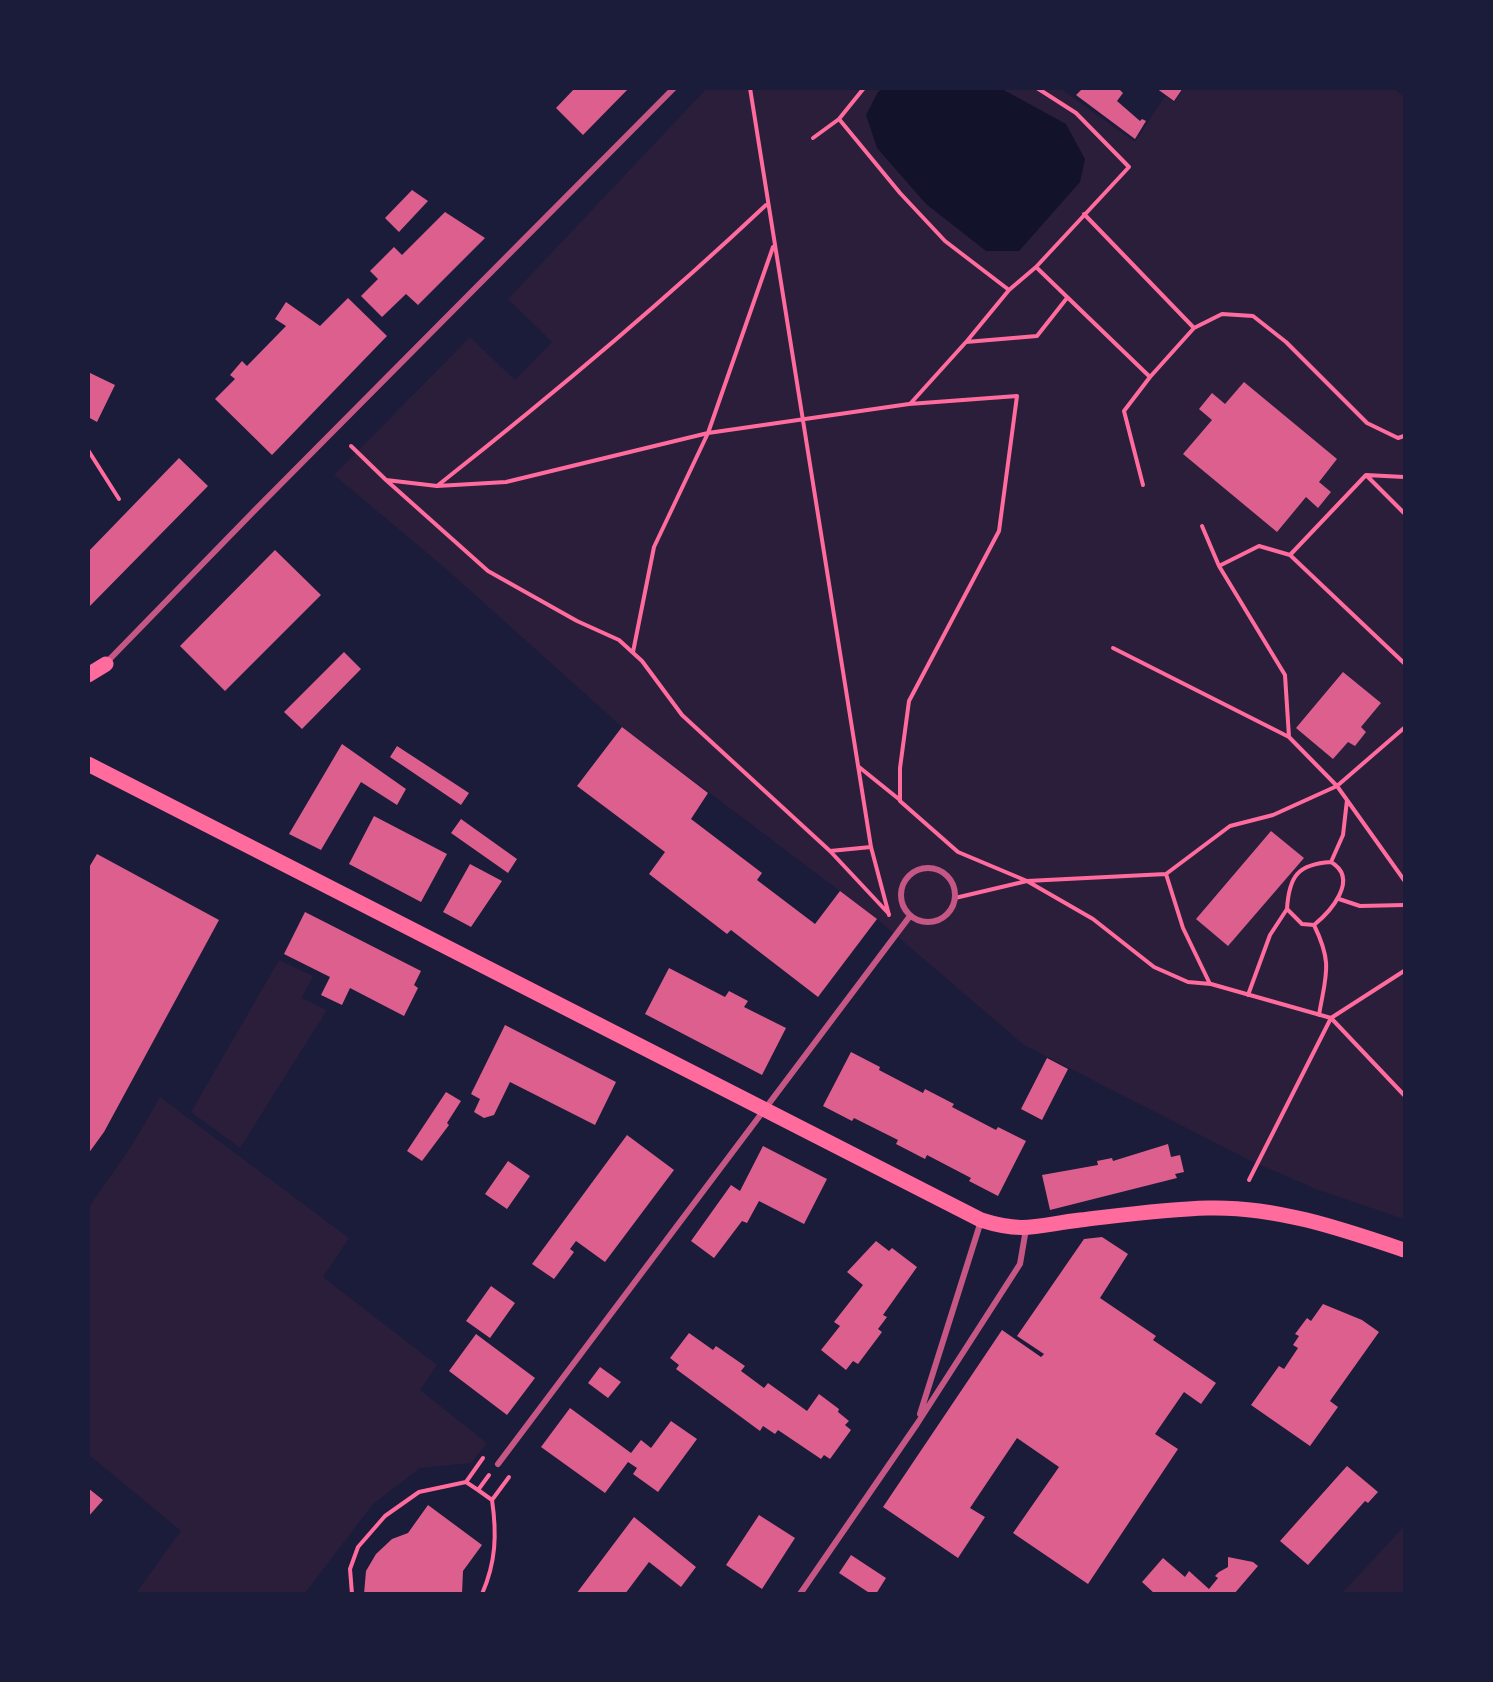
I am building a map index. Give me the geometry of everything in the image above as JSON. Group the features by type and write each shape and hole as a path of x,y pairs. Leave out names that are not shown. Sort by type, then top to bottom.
{"main road":[{"path":"88,675 106,664"},
{"path":"88,764 763,1111 981,1220 1009,1229 1026,1229 1078,1220 1210,1208 1294,1217 1404,1250"}],"street":[{"path":"88,681 674,88"},
{"path":"936,869 951,880 955,898 948,913 942,919 925,922 910,916 901,900 901,891 910,874 918,870 936,869"},
{"path":"498,1464 910,916"},
{"path":"917,1424 981,1220"},
{"path":"800,1593 917,1424 1020,1264 1026,1229"}],"path":[{"path":"351,446 488,571 577,621 619,640 633,653 682,715 830,851 889,915 871,847 750,88"},
{"path":"813,138 839,119 864,88"},
{"path":"909,404 966,342 1008,290 1036,267 1129,167 1076,113 1037,88"},
{"path":"839,119 900,193 945,241 1008,290"},
{"path":"437,486 612,345 675,291 767,204"},
{"path":"1084,214 1194,328"},
{"path":"633,653 654,547 708,433 774,245"},
{"path":"1036,267 1150,377"},
{"path":"966,342 1037,336 1067,298"},
{"path":"1143,485 1124,411 1150,377 1194,328 1222,314 1252,316 1286,342 1367,423 1398,438 1404,436"},
{"path":"386,480 437,486 506,482 708,433 909,404 1017,396 999,531 909,701 900,768 900,801"},
{"path":"88,450 119,499"},
{"path":"1290,555 1366,475 1404,477"},
{"path":"1366,475 1404,513"},
{"path":"1202,526 1219,566 1285,675 1289,737"},
{"path":"1219,566 1259,546 1290,555 1404,663"},
{"path":"1113,648 1289,737 1337,786 1404,880"},
{"path":"955,898 1027,881 1166,874 1230,826 1273,815 1337,786 1404,728"},
{"path":"858,766 958,852 1027,881 1093,919 1154,967 1188,982 1211,984 1330,1018 1404,1095"},
{"path":"1331,862 1343,835 1347,800"},
{"path":"830,851 871,847"},
{"path":"1248,995 1270,935 1287,909 1288,889 1295,876 1307,865 1331,862 1338,866 1342,876 1339,899 1314,925"},
{"path":"1166,874 1183,928 1211,984"},
{"path":"1339,899 1360,906 1404,905"},
{"path":"1287,909 1302,924 1314,925"},
{"path":"1314,925 1325,948 1328,963 1319,1015"},
{"path":"1249,1180 1330,1018 1404,970"},
{"path":"478,1490 498,1464"},
{"path":"352,1593 350,1569 358,1547 385,1516 419,1492 466,1482 492,1500 496,1529 492,1570 482,1593"}],"shaded area":[{"path":"884,88 1002,89 1066,124 1085,159 1080,182 1019,251 986,251 926,204 877,148 866,115 878,92"},
{"path":"706,89 1061,89 1135,142 1165,96 1174,102 1184,89 1394,89 1404,97 1404,1219 1318,1190 1249,1160 1024,1045 877,919 622,727 445,568 334,475 470,337 515,380 552,342 508,299"},
{"path":"279,960 313,976 302,998 327,1010 240,1148 191,1112"},
{"path":"160,1097 349,1238 323,1277 437,1365 420,1390 487,1443 471,1463 420,1468 373,1504 305,1593 136,1593 181,1531 89,1455 89,1207 132,1145"},
{"path":"1404,1525 1404,1593 1342,1593 1397,1534"}],"building":[{"path":"575,88 629,88 583,135 556,108"},
{"path":"1083,88 1118,88 1123,93 1117,101 1140,121 1142,119 1146,121 1135,139 1076,95"},
{"path":"1156,88 1183,88 1174,101"},
{"path":"412,190 428,201 399,232 385,218"},
{"path":"445,212 485,238 418,305 406,294 382,317 361,296 378,279 370,271 394,247 402,255"},
{"path":"348,298 387,336 272,455 215,399 235,379 230,375 242,361 247,366 286,326 275,319 286,302 320,326"},
{"path":"88,372 115,385 97,422 88,417"},
{"path":"1244,382 1337,459 1319,482 1331,492 1318,508 1306,497 1277,532 1183,454 1212,420 1199,409 1212,393 1225,404"},
{"path":"179,458 208,486 88,608 88,552"},
{"path":"275,550 321,595 225,691 180,646"},
{"path":"344,652 361,669 302,729 284,712"},
{"path":"1343,672 1381,703 1361,727 1366,732 1355,746 1348,742 1333,759 1296,728"},
{"path":"622,727 708,793 691,819 762,873 757,880 815,924 840,891 877,919 818,997 731,930 727,934 649,874 665,852 577,786"},
{"path":"342,744 406,789 397,805 361,782 321,850 289,834"},
{"path":"397,746 469,793 461,805 390,757"},
{"path":"374,816 447,854 421,902 349,864"},
{"path":"461,819 517,859 508,873 451,833"},
{"path":"1271,831 1304,858 1228,946 1196,919"},
{"path":"97,854 219,920 104,1132 88,1154 88,869"},
{"path":"470,864 502,881 471,927 443,912"},
{"path":"305,912 421,971 414,985 418,988 404,1016 350,988 342,1005 321,995 330,977 284,954"},
{"path":"669,968 725,997 729,991 748,1001 744,1007 786,1028 762,1075 645,1014"},
{"path":"505,1025 616,1082 595,1125 510,1082 494,1115 484,1118 474,1112 480,1099 471,1094"},
{"path":"851,1052 923,1093 925,1089 954,1104 952,1107 996,1130 998,1127 1026,1141 998,1196 969,1181 971,1178 927,1155 925,1159 896,1144 898,1140 854,1118 852,1121 823,1106"},
{"path":"1047,1058 1068,1069 1042,1120 1021,1109"},
{"path":"446,1092 461,1101 447,1123 449,1125 422,1161 407,1151"},
{"path":"627,1135 674,1170 605,1262 576,1241 570,1249 574,1252 554,1279 532,1264"},
{"path":"1168,1144 1171,1157 1180,1155 1184,1172 1175,1174 1177,1178 1050,1210 1042,1175 1098,1165 1097,1161 1112,1158 1113,1161"},
{"path":"763,1146 827,1179 804,1224 759,1201 747,1223 742,1221 714,1258 691,1241 731,1185 740,1191"},
{"path":"508,1161 530,1176 507,1209 485,1194"},
{"path":"1102,1237 1128,1254 1100,1298 1156,1336 1153,1340 1216,1383 1201,1404 1184,1392 1155,1434 1178,1449 1088,1584 1013,1533 1059,1467 1017,1438 970,1508 985,1517 958,1558 883,1507 1002,1330 1041,1357 1044,1354 1017,1336 1084,1239"},
{"path":"876,1241 889,1251 892,1248 917,1267 883,1315 887,1317 878,1329 882,1332 858,1364 853,1361 846,1370 821,1350 840,1326 834,1322 863,1285 847,1272"},
{"path":"491,1286 515,1303 490,1338 466,1321"},
{"path":"1323,1304 1362,1320 1379,1332 1330,1401 1338,1407 1310,1446 1251,1405 1279,1366 1284,1369 1298,1348 1293,1345 1299,1336 1295,1334 1307,1318 1311,1321"},
{"path":"689,1333 713,1350 716,1346 745,1366 741,1371 764,1388 768,1383 807,1411 819,1394 839,1409 838,1412 849,1421 845,1425 851,1430 830,1459 824,1455 821,1459 778,1430 775,1434 763,1426 760,1431 676,1369 679,1365 670,1358"},
{"path":"476,1334 535,1378 507,1415 449,1371"},
{"path":"600,1367 621,1382 608,1398 588,1383"},
{"path":"570,1408 631,1453 641,1440 651,1448 671,1421 697,1439 658,1492 633,1474 637,1468 628,1462 605,1493 541,1447"},
{"path":"1347,1466 1378,1492 1368,1503 1365,1501 1308,1565 1280,1541"},
{"path":"88,1488 103,1500 88,1517"},
{"path":"428,1505 482,1545 463,1571 462,1594 364,1594 366,1571 376,1554 392,1539 408,1533"},
{"path":"759,1515 795,1538 762,1589 726,1565"},
{"path":"634,1517 696,1567 681,1587 649,1562 625,1594 576,1594"},
{"path":"851,1555 886,1578 876,1594 871,1594 839,1573"},
{"path":"1228,1557 1253,1562 1258,1566 1234,1594 1155,1594 1142,1582 1163,1558 1185,1577 1189,1571 1209,1589 1218,1578 1215,1576 1228,1567"}]}
